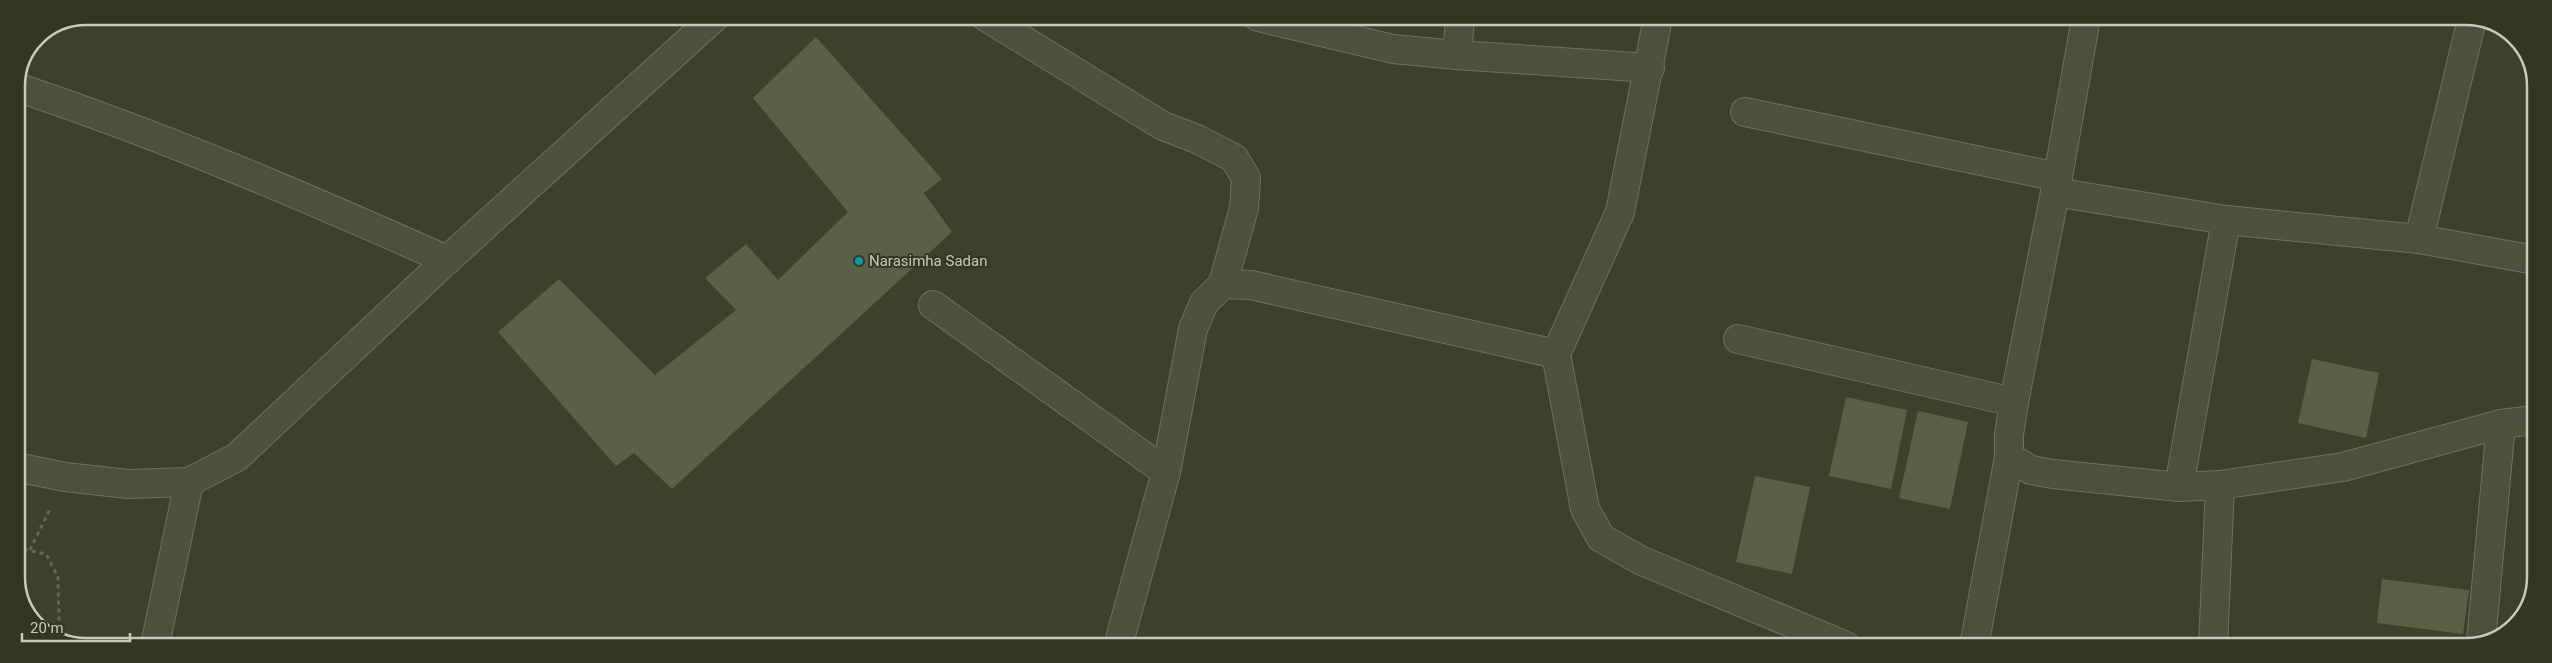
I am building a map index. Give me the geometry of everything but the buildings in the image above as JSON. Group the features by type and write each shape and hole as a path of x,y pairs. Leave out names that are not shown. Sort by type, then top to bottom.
{"street":[{"path":"25,469 65,477 128,484 189,482 237,457 447,260 706,25"},
{"path":"999,25 1163,126 1197,139 1234,158 1246,178 1244,208 1223,284 1204,303 1193,330 1166,472 1121,635"},
{"path":"1292,25 1393,49 1456,56 1650,68"},
{"path":"1456,56 1459,25"},
{"path":"1657,25 1650,68 1620,212 1556,354 1585,509 1601,538 1640,560 1827,638"},
{"path":"1976,638 2009,457 2009,435 2014,402 2057,185 2085,25"},
{"path":"2419,239 2470,25"},
{"path":"25,90 88,111 272,182 447,260"},
{"path":"1745,112 2057,185 2226,220 2419,239 2527,259"},
{"path":"2179,487 2226,220"},
{"path":"1223,284 1251,285 1556,354"},
{"path":"933,305 1166,472"},
{"path":"1738,339 2014,402"},
{"path":"2009,457 2031,470 2053,474 2179,487 2220,485 2343,467 2501,424 2527,421"},
{"path":"2482,636 2501,424"},
{"path":"156,638 189,482"},
{"path":"2213,638 2220,485"}],"path":[{"path":"30,550 65,477"},
{"path":"25,549 46,554 58,577 60,621 57,631"}],"place":[{"name":"Narasimha Sadan","path":"859,261"}]}
